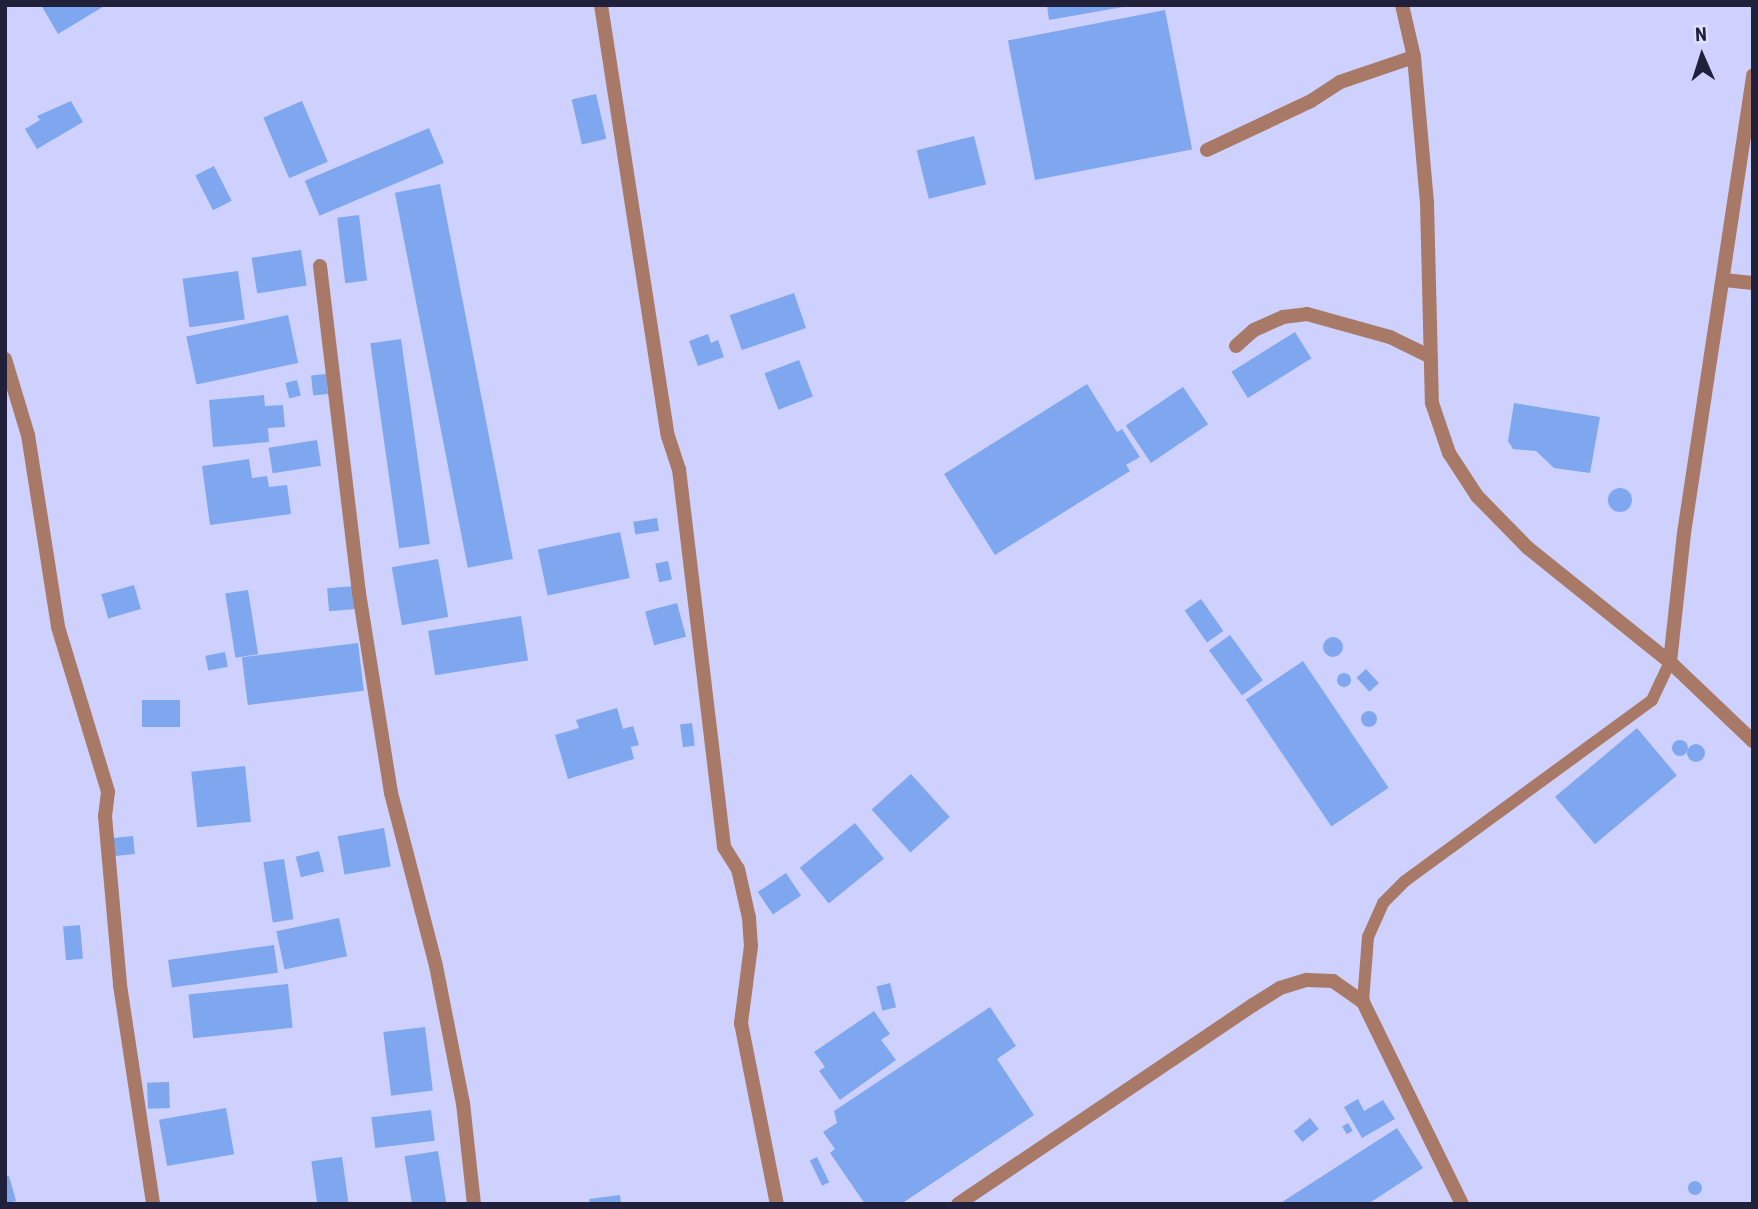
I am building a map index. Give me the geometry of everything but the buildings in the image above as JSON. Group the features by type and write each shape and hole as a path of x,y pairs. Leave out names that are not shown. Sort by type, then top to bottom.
{"street":[{"path":"601,5 668,436 679,469 724,847 738,869 749,918 751,946 741,1023 777,1204"},
{"path":"1402,5 1414,57 1427,202 1432,403 1449,453 1477,496 1528,548 1670,662 1753,741"},
{"path":"1207,150 1311,101 1340,82 1414,57"},
{"path":"1670,662 1684,533 1753,75"},
{"path":"320,266 359,593 391,793 444,1007 463,1103 474,1204"},
{"path":"1724,280 1753,284"},
{"path":"1236,346 1254,330 1283,317 1307,314 1390,337 1429,356"},
{"path":"5,359 28,435 58,628 108,792 105,816 119,972 153,1204"},
{"path":"958,1204 1280,988 1307,980 1333,981 1363,1002 1462,1204"}],"lane":[{"path":"1363,1002 1368,937 1382,903 1405,881 1652,700 1670,662"}]}
